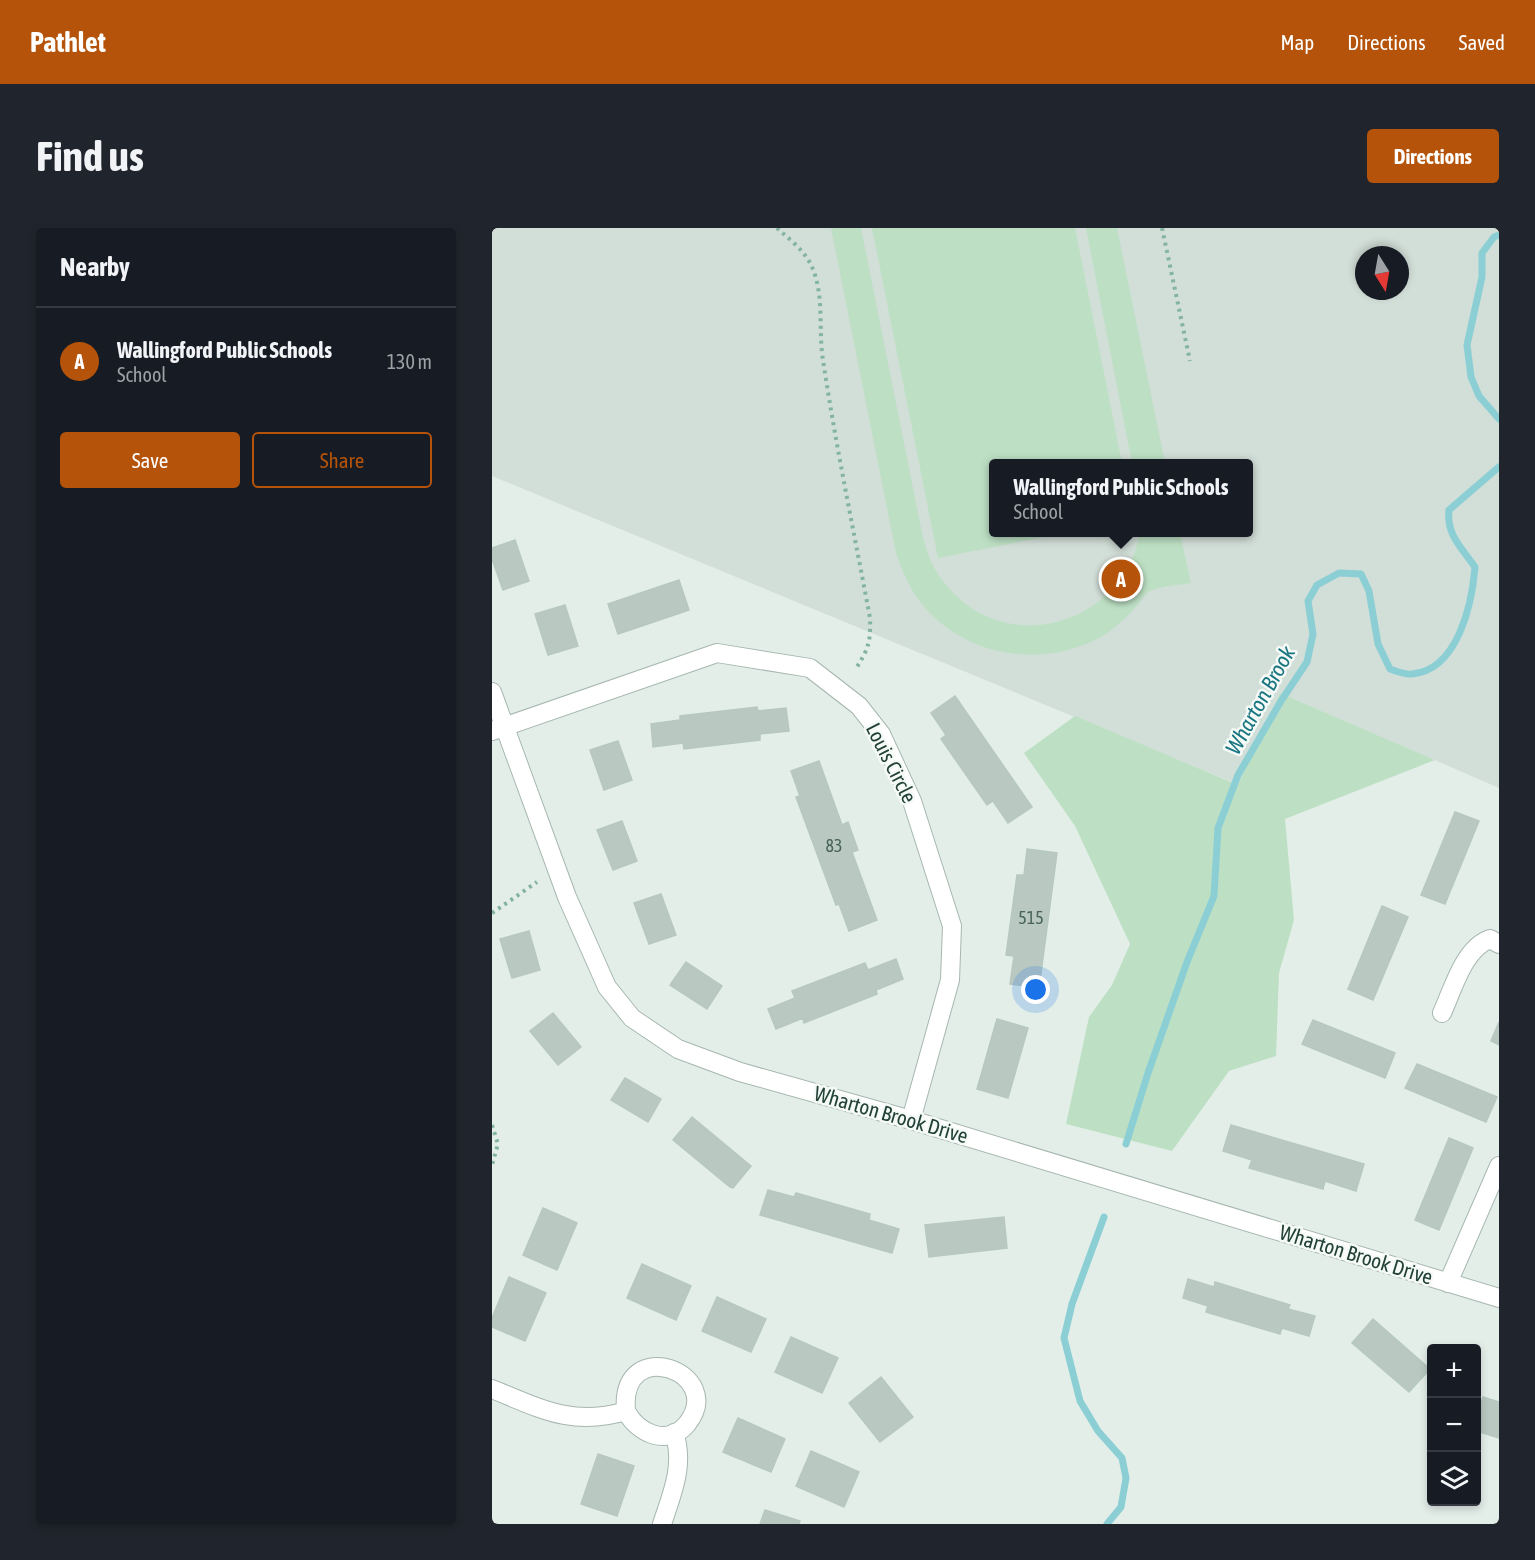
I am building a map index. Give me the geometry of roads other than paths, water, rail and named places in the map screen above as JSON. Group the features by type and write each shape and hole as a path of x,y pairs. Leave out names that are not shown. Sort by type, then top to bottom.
{"street":[{"name":"Louis Circle","path":"498,728 717,653 810,668 859,706 881,734 912,801 952,926 950,980 911,1120"},
{"name":"Wharton Brook Drive","path":"492,692 498,728 607,987 632,1018 678,1049 740,1072 911,1120 1499,1298"},
{"path":"1442,1013 1468,956 1480,943 1490,939 1499,944"},
{"path":"1448,1283 1499,1166"},
{"path":"654,1367 668,1367 682,1373 691,1385 695,1399 693,1413 686,1425 674,1433 663,1436 651,1435 640,1430 626,1412 625,1397 630,1383 640,1372 654,1367"},
{"path":"492,1389 563,1416 605,1418 626,1412"},
{"path":"662,1524 680,1464 678,1442 674,1433"}],"waterway":[{"name":"Wharton Brook","path":"1499,235 1494,237 1482,253 1482,277 1467,345 1471,377 1479,396 1499,419"},
{"name":"Wharton Brook","path":"1126,1144 1187,962 1214,896 1218,828 1238,775 1281,701 1307,662 1313,634 1308,601 1317,585 1339,573 1361,574 1369,591 1378,644 1390,669 1412,674 1428,670 1441,661 1460,633 1470,599 1475,567 1452,534 1449,510 1499,467"},
{"name":"Wharton Brook","path":"1104,1217 1072,1304 1064,1338 1080,1401 1098,1431 1122,1458 1126,1478 1121,1507 1107,1524"}],"place":[{"name":"Wallingford Public Schools","path":"1121,579"}]}
